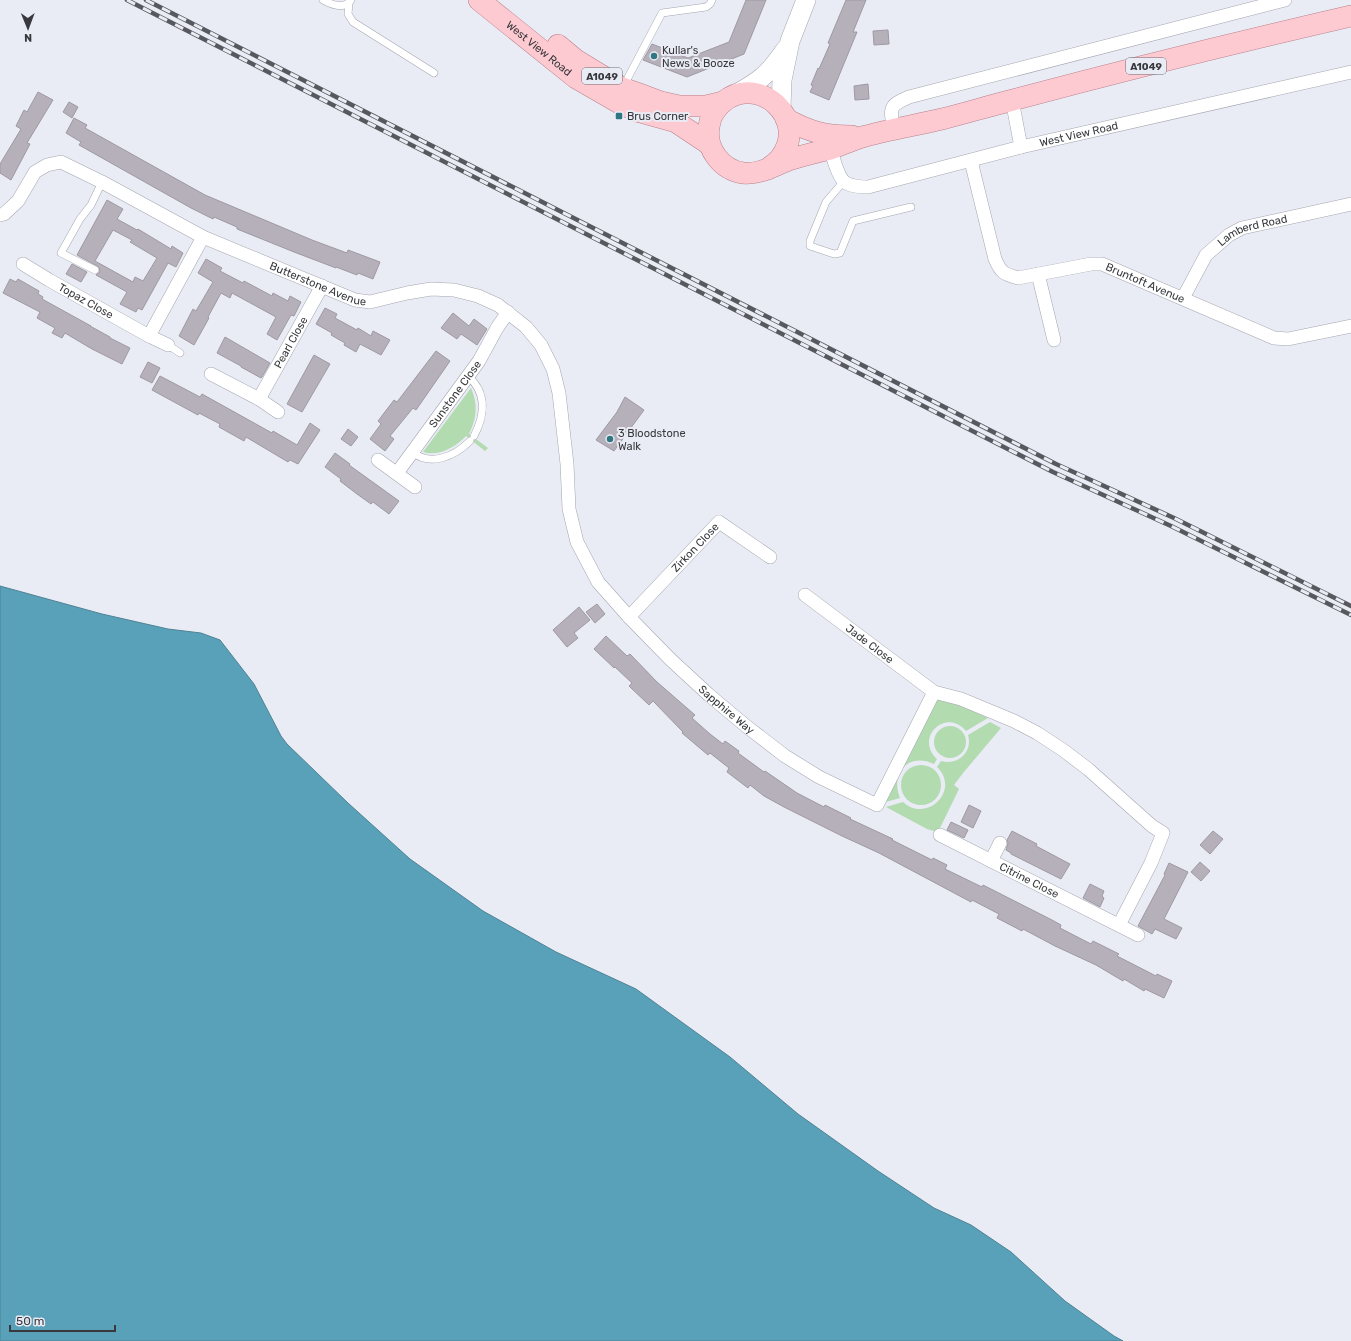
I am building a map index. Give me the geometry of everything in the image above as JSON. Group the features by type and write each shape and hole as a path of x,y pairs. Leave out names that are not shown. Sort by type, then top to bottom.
{"main road":[{"name":"West View Road","path":"479,0 576,78 621,104 640,112 676,122 709,144 717,158 728,168 742,173 755,173 768,169 829,142 866,136 942,119 1012,100 1351,16"},
{"name":"West View Road","path":"501,0 576,60 622,88 661,102 679,106 706,106 742,93 760,94 777,104 783,114 801,127 819,134 829,142"},
{"path":"709,144 709,123 715,110 727,99"},
{"path":"768,169 780,158 787,146 789,134 783,114"}],"street":[{"path":"783,114 782,80 790,41 806,0"},
{"path":"894,130 890,113 892,108 898,102 910,97 1285,0"},
{"path":"727,99 755,84 766,75 777,62 790,41"},
{"name":"West View Road","path":"844,181 856,187 868,187 1020,147 1351,72"},
{"path":"1012,100 1020,147"},
{"path":"829,142 837,168 844,181"},
{"name":"Bruntoft Avenue","path":"971,161 995,259 999,269 1008,276 1018,278 1091,264 1102,264 1274,338 1288,339 1351,326"},
{"name":"Butterstone Avenue","path":"0,215 4,214 18,201 35,172 48,165 61,162 102,182 203,238 355,300 370,302 431,289 454,290 478,296 498,304 526,327 541,345 553,369 559,393 567,464"},
{"name":"Lamberd Road","path":"1183,298 1206,256 1229,235 1242,228 1351,204"},
{"path":"149,336 203,238"},
{"name":"Topaz Close","path":"23,264 149,336 168,345"},
{"path":"1038,274 1054,340"},
{"name":"Pearl Close","path":"259,399 322,286"},
{"name":"Sunstone Close","path":"397,473 479,361 497,328 508,312"},
{"path":"211,374 259,399 278,412"},
{"path":"378,460 415,487"},
{"name":"Sapphire Way","path":"567,464 570,509 577,542 598,582 629,617 698,684 746,726 786,756 819,777 877,805 934,692"},
{"name":"Zirkon Close","path":"629,617 719,522 770,557"},
{"name":"Jade Close","path":"805,595 934,692"},
{"path":"934,692 960,698 1014,721 1037,733 1088,769 1152,826 1163,833 1151,863 1119,925"},
{"name":"Citrine Close","path":"940,835 1138,935"},
{"path":"991,861 1000,843"}],"lane":[{"path":"323,0 332,5 340,6 350,2"},
{"path":"622,88 662,12 706,7 712,0"},
{"path":"350,2 348,14 353,22 434,73"},
{"path":"844,181 826,202 810,241 810,246 834,254 840,252 853,221 911,207"},
{"path":"95,270 61,253 80,219 91,205 102,182"},
{"path":"168,345 180,354"},
{"path":"412,452 417,456 428,460 447,457 462,449 472,438 480,425 483,410 480,392 468,376"}],"green space":[{"path":"471,388 475,400 476,411 474,422 469,434 488,448 485,451 466,436 457,444 441,452 423,452"},
{"path":"938,700 958,705 988,718 966,731 958,724 950,722 935,728 929,742 931,751 937,759 934,764 925,761 909,763 904,767 897,780 900,798 882,803 934,701"},
{"path":"990,722 1001,728 954,785 959,789 938,832 927,829 886,807 903,802 912,808 922,809 931,807 943,794 945,785 943,776 937,767 941,761 953,761 963,756 968,747 968,735"},
{"path":"950,726 961,731 966,742 961,753 950,758 939,753 934,742 939,731"},
{"path":"917,765 925,765 932,768 938,774 941,785 938,796 932,802 925,805 917,805 910,802 904,796 901,789 901,781 904,774 910,768"}],"water":[{"path":"0,586 102,614 168,629 201,633 220,640 254,684 281,736 287,744 348,803 410,859 483,911 556,952 636,989 730,1057 798,1114 878,1171 934,1208 971,1225 1011,1252 1065,1301 1123,1341 0,1341"}],"building":[{"path":"746,0 766,0 744,54 687,77 643,60 652,44 688,58 729,42"},
{"path":"846,0 866,0 853,32 857,32 829,100 810,92 813,86 811,85 830,44 828,43"},
{"path":"888,30 889,44 874,45 873,31"},
{"path":"868,84 869,99 855,100 854,86"},
{"path":"38,92 53,100 27,143 30,144 11,180 0,173 0,164 21,129 16,126 24,110 27,112"},
{"path":"69,102 78,107 72,118 63,112"},
{"path":"74,118 87,125 85,128 205,195 312,240 347,253 348,250 380,262 373,279 358,273 357,275 336,268 294,252 237,229 237,227 214,217 213,219 191,208 79,145 81,142 66,133"},
{"path":"107,200 123,209 117,219 137,230 138,229 171,249 172,246 183,253 176,267 168,263 142,310 138,308 136,312 120,304 127,292 96,275 100,272 99,267 77,255","holes":["113,230 132,240 130,242 157,258 143,281 135,277 133,282 95,261"]},
{"path":"206,259 222,268 220,271 243,283 244,281 272,296 273,293 288,301 290,296 301,302 294,316 291,315 277,340 267,334 276,317 232,293 230,298 221,293 194,345 179,336 193,309 196,311 213,282 198,273"},
{"path":"72,264 87,272 81,282 66,274"},
{"path":"10,279 16,282 18,279 39,291 38,294 43,297 42,299 130,348 122,364 65,333 62,338 52,333 55,328 37,318 40,312 3,293"},
{"path":"325,308 337,314 335,318 357,330 358,328 371,336 373,331 390,340 381,355 360,344 356,352 344,345 345,343 331,335 332,333 316,324"},
{"path":"453,313 469,326 474,319 487,329 477,345 461,334 457,339 441,328"},
{"path":"225,337 270,363 261,378 217,353"},
{"path":"436,351 450,361 416,410 413,408 390,436 394,439 385,451 370,439 381,424 378,421 394,400 397,402"},
{"path":"314,355 330,364 302,412 287,404"},
{"path":"148,362 160,368 152,383 140,377"},
{"path":"160,376 200,397 202,394 272,433 273,431 297,445 310,423 320,430 298,464 290,460 288,462 246,437 244,441 219,427 220,424 199,413 198,415 152,390"},
{"path":"625,397 644,410 614,451 596,440 617,412"},
{"path":"348,429 358,437 351,446 341,439"},
{"path":"335,453 399,501 389,514 373,502 371,504 357,494 325,467"},
{"path":"597,604 605,614 595,623 586,612"},
{"path":"579,607 590,620 574,633 578,638 567,647 553,630"},
{"path":"606,636 627,656 630,654 657,682 695,715 692,718 710,734 723,744 725,741 739,751 738,753 764,772 765,771 797,793 824,807 825,805 932,860 933,858 947,865 945,869 982,887 983,885 1052,920 1061,925 1060,928 1091,944 1093,941 1119,954 1117,956 1156,976 1157,974 1172,981 1164,998 1145,989 1144,991 1124,979 1123,981 1096,965 1023,929 1022,931 997,918 999,914 972,900 971,902 879,853 784,807 764,796 750,785 748,788 727,772 729,768 710,753 708,755 682,733 683,732 653,701 649,705 629,686 632,683 594,649"},
{"path":"969,805 981,811 973,828 961,822"},
{"path":"951,822 968,830 964,838 947,830"},
{"path":"1012,831 1070,864 1061,879 1011,854 1006,850 1008,843 1007,840"},
{"path":"1213,831 1223,839 1210,854 1200,845"},
{"path":"1200,862 1210,871 1201,881 1191,872"},
{"path":"1169,863 1188,872 1164,919 1182,928 1176,939 1155,929 1152,934 1138,926 1165,875 1164,874"},
{"path":"1090,884 1104,891 1102,896 1104,898 1100,907 1083,898"}],"railway":[{"path":"127,0 1053,472 1171,526 1351,615"},
{"path":"146,0 1056,464 1174,518 1351,606"}],"place":[{"name":"Kullar's News & Booze","path":"654,56"},
{"name":"Brus Corner","path":"619,116"},
{"name":"3 Bloodstone Walk","path":"610,439"}]}
